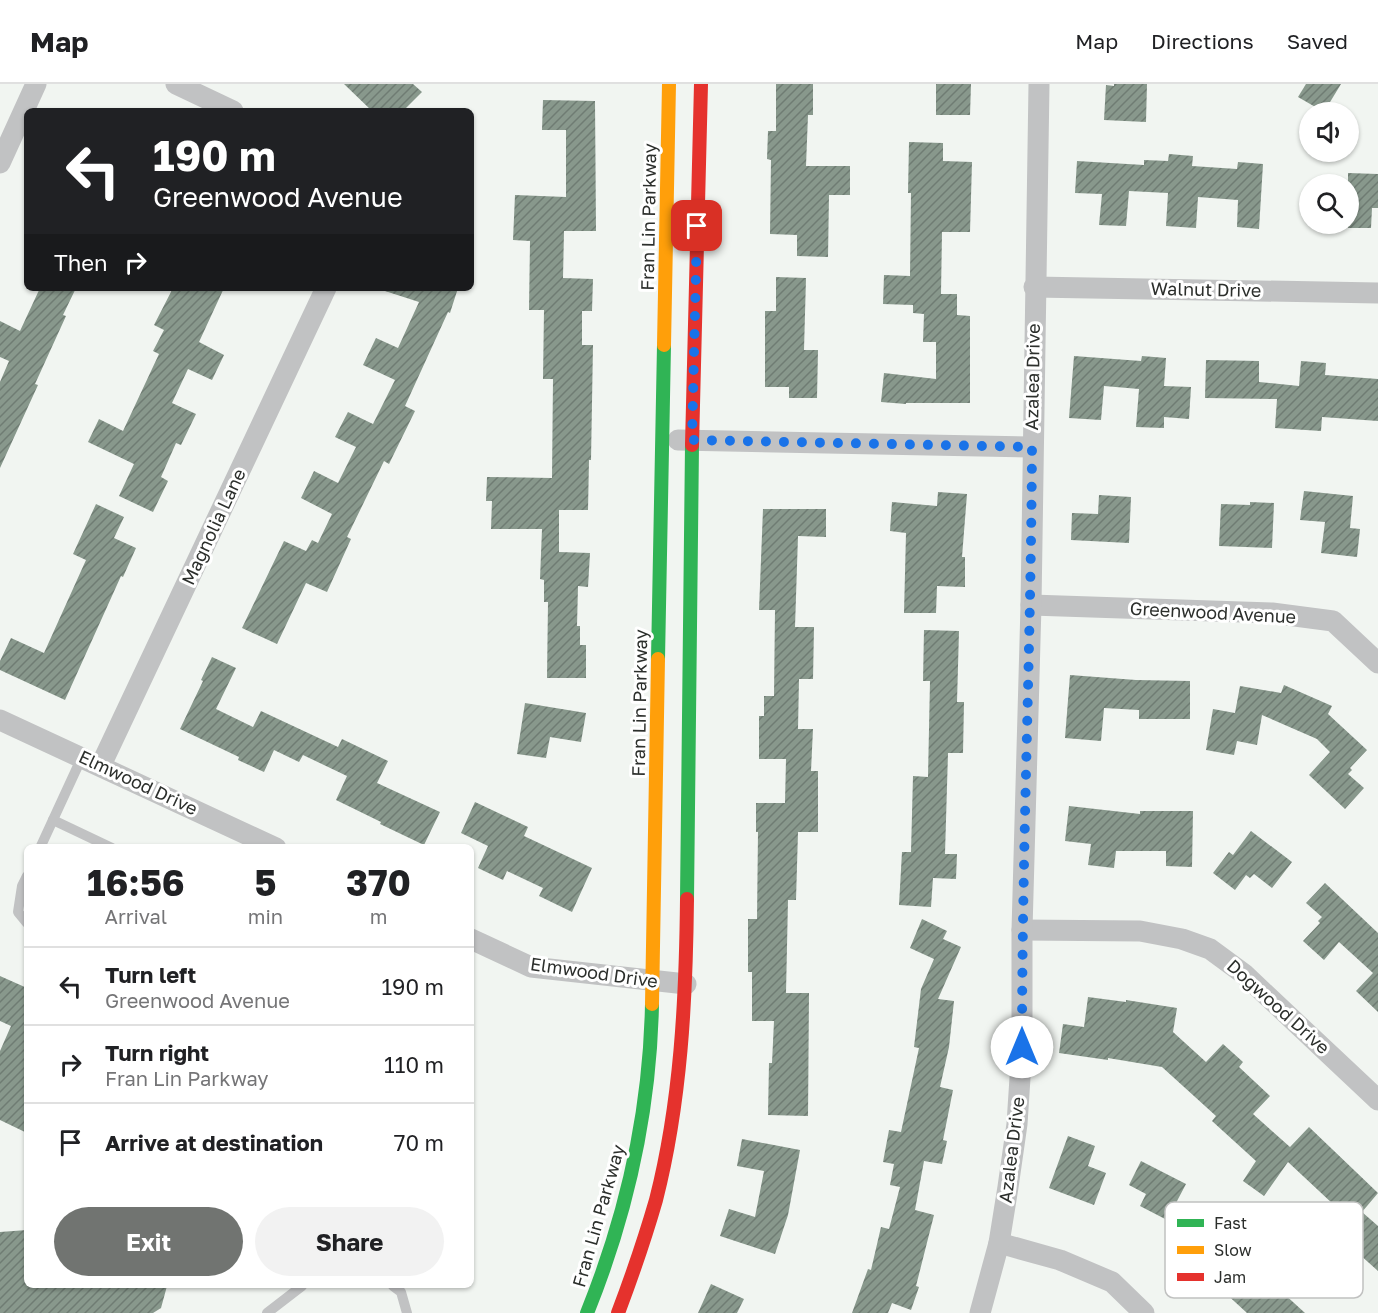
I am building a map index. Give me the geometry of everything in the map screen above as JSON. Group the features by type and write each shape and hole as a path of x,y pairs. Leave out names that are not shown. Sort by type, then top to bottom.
{"street":[{"path":"25,108 36,84"},
{"path":"176,84 226,108"},
{"name":"Fran Lin Parkway","path":"587,1313 609,1258 632,1182 646,1101 650,1056 669,84"},
{"path":"618,1313 640,1253 656,1198 668,1144 675,1102 686,984 692,440 701,84"},
{"name":"Azalea Drive","path":"980,1313 999,1243 1017,1124 1022,1047 1022,930 1031,606 1034,287 1039,84"},
{"path":"0,163 24,110"},
{"name":"Walnut Drive","path":"1034,287 1378,293"},
{"name":"Magnolia Lane","path":"91,761 325,291"},
{"path":"663,439 1032,447"},
{"name":"Greenwood Avenue","path":"1031,606 1272,614 1333,621 1378,663"},
{"name":"Elmwood Drive","path":"0,720 267,844"},
{"name":"Dogwood Drive","path":"1022,930 1140,931 1182,939 1210,949 1244,974 1378,1100"},
{"name":"Elmwood Drive","path":"474,940 531,968 686,984"},
{"path":"999,1243 1060,1260 1112,1282 1144,1313"}],"lane":[{"path":"42,844 53,820 91,761"},
{"path":"53,820 104,844"},
{"path":"24,887 18,912 24,919"},
{"path":"267,1313 299,1288"},
{"path":"396,1288 401,1292 407,1313"}],"building":[{"path":"344,84 413,84 422,92 406,108 369,108"},
{"path":"776,84 813,84 813,115 808,115 806,166 850,166 850,195 829,195 828,257 797,256 797,235 770,234 771,160 767,159 768,131 776,131"},
{"path":"936,84 971,84 970,115 936,115"},
{"path":"1114,84 1147,84 1146,122 1104,120 1106,85 1114,86"},
{"path":"1306,84 1341,84 1330,102 1307,102 1298,97"},
{"path":"543,100 595,101 596,231 564,231 563,278 593,279 592,311 582,311 582,345 593,345 588,510 559,510 559,552 590,553 588,587 578,586 577,626 580,626 580,645 586,645 586,678 547,678 548,602 544,602 544,580 540,579 542,529 491,529 492,501 486,501 487,477 552,478 553,379 543,379 544,310 529,310 530,241 513,240 515,195 566,197 566,130 542,130"},
{"path":"909,142 943,143 943,161 972,162 970,232 942,232 941,294 957,294 957,315 970,316 970,403 881,402 884,373 936,379 936,342 923,342 924,314 913,313 913,305 883,304 884,275 910,276"},
{"path":"1169,154 1193,156 1192,166 1237,169 1238,162 1263,164 1259,229 1237,227 1238,200 1198,197 1196,228 1166,226 1168,193 1129,191 1126,226 1099,225 1102,194 1075,193 1077,161 1144,165 1144,160 1168,161"},
{"path":"1348,173 1378,174 1378,208 1372,208 1371,228 1359,228 1359,174"},
{"path":"776,277 806,278 804,350 818,350 817,398 789,398 789,387 765,387 765,311 776,311"},
{"path":"39,291 75,291 63,315 66,316 35,384 38,385 0,468 0,382 9,361 0,357 0,321 20,331"},
{"path":"171,291 223,291 199,342 224,355 212,380 188,369 172,403 196,414 181,445 176,443 161,477 168,481 153,512 119,496 134,464 88,442 99,419 123,431 159,354 153,351 164,330 154,325"},
{"path":"385,291 457,291 450,313 448,312 405,406 415,411 389,464 384,461 347,537 351,539 327,592 306,583 277,644 242,628 284,541 306,551 312,540 318,543 332,514 301,498 314,471 338,483 356,447 335,437 348,412 373,424 395,380 363,365 376,338 398,348 419,302"},
{"path":"1074,356 1141,361 1142,356 1166,358 1164,386 1191,387 1189,419 1164,417 1164,428 1136,427 1139,389 1104,386 1101,420 1069,418"},
{"path":"1206,360 1259,361 1259,382 1299,386 1301,361 1326,363 1325,375 1378,379 1378,421 1322,417 1321,431 1275,428 1277,399 1205,398"},
{"path":"1304,491 1353,496 1350,528 1360,529 1357,557 1321,553 1325,522 1300,520"},
{"path":"938,492 967,494 962,557 965,557 965,587 937,586 936,613 904,613 906,533 890,531 892,502 937,506"},
{"path":"1099,495 1131,497 1129,543 1071,540 1072,513 1098,514"},
{"path":"1250,502 1274,503 1272,548 1219,546 1221,504 1250,505"},
{"path":"96,504 124,517 114,538 136,548 65,700 0,670 0,661 11,638 44,653 86,560 73,554"},
{"path":"763,509 826,509 826,537 798,536 795,627 814,627 813,679 799,679 798,729 813,729 811,771 818,771 818,832 798,832 796,900 788,900 786,993 809,993 808,1116 768,1115 769,1063 772,1063 774,1021 752,1021 752,972 748,972 748,919 757,919 756,803 785,803 786,759 759,759 759,716 764,716 764,696 774,696 775,610 759,610"},
{"path":"924,630 959,631 957,702 964,702 963,753 948,753 945,854 957,854 956,879 933,878 931,907 899,905 902,852 911,852 913,776 928,777 930,681 923,681"},
{"path":"212,657 236,668 216,709 253,727 261,711 338,747 342,739 388,761 377,783 440,812 424,844 380,824 381,822 336,800 347,776 303,755 299,762 274,750 264,772 238,760 239,757 180,729 203,681 201,680"},
{"path":"1070,675 1190,681 1190,719 1139,719 1139,710 1104,708 1101,741 1065,738"},
{"path":"1284,685 1332,706 1328,714 1367,750 1350,768 1352,770 1348,774 1364,788 1345,809 1309,775 1330,752 1317,739 1262,715 1257,745 1237,741 1234,755 1206,750 1213,709 1235,713 1240,686 1281,693"},
{"path":"525,703 586,713 581,742 550,737 546,758 517,754"},
{"path":"475,802 528,827 524,836 592,868 572,912 539,896 543,888 507,871 503,880 478,868 488,846 461,833"},
{"path":"1069,806 1140,814 1140,811 1193,811 1192,867 1166,866 1166,851 1116,851 1114,868 1088,865 1091,844 1065,841"},
{"path":"1251,831 1292,862 1272,888 1254,874 1250,878 1246,875 1235,890 1213,873 1229,852 1233,855"},
{"path":"1325,883 1378,933 1378,1012 1356,991 1373,973 1339,942 1324,960 1303,941 1320,923 1318,921 1322,917 1306,903"},
{"path":"922,919 947,931 943,939 961,947 938,999 954,1001 949,1047 940,1087 953,1090 943,1140 947,1141 942,1164 924,1161 915,1210 934,1215 916,1286 919,1287 911,1310 892,1303 888,1313 852,1313 868,1269 871,1270 881,1227 889,1229 900,1187 890,1185 894,1164 883,1162 889,1130 901,1132 919,1048 914,1047 921,989 934,959 910,948"},
{"path":"0,976 24,987 24,1132 0,1120 0,1051 11,1026 0,1021"},
{"path":"1088,997 1177,1008 1173,1032 1206,1062 1223,1044 1243,1062 1239,1067 1270,1096 1253,1114 1290,1147 1309,1127 1378,1193 1363,1211 1363,1202 1331,1202 1288,1162 1264,1196 1243,1181 1256,1161 1212,1121 1216,1116 1162,1067 1059,1053 1063,1024 1084,1027"},
{"path":"1068,1136 1095,1146 1088,1166 1106,1173 1094,1205 1049,1188"},
{"path":"742,1139 800,1150 788,1215 775,1254 720,1236 729,1209 755,1217 764,1171 737,1166"},
{"path":"1141,1161 1186,1184 1176,1202 1165,1202 1165,1219 1140,1206 1146,1194 1129,1185"},
{"path":"1363,1213 1378,1226 1378,1271 1363,1258"},
{"path":"24,1230 24,1288 166,1288 161,1308 153,1313 0,1313 0,1232"},
{"path":"711,1284 744,1299 737,1313 698,1313"},
{"path":"1231,1298 1289,1298 1305,1313 1247,1313"}],"traffic: fast":[{"path":"658,659 664,345"},
{"path":"687,899 692,445"},
{"path":"587,1313 614,1238 634,1162 647,1083 652,1004"}],"traffic: slow":[{"path":"664,345 669,84"},
{"path":"652,1004 658,659"}],"traffic: jam":[{"path":"692,445 701,84"},
{"path":"618,1313 656,1200 671,1126 677,1088 683,1012 687,899"}],"route":[{"path":"697,226 692,440 1032,447 1031,606 1022,930 1022,1047"}]}
